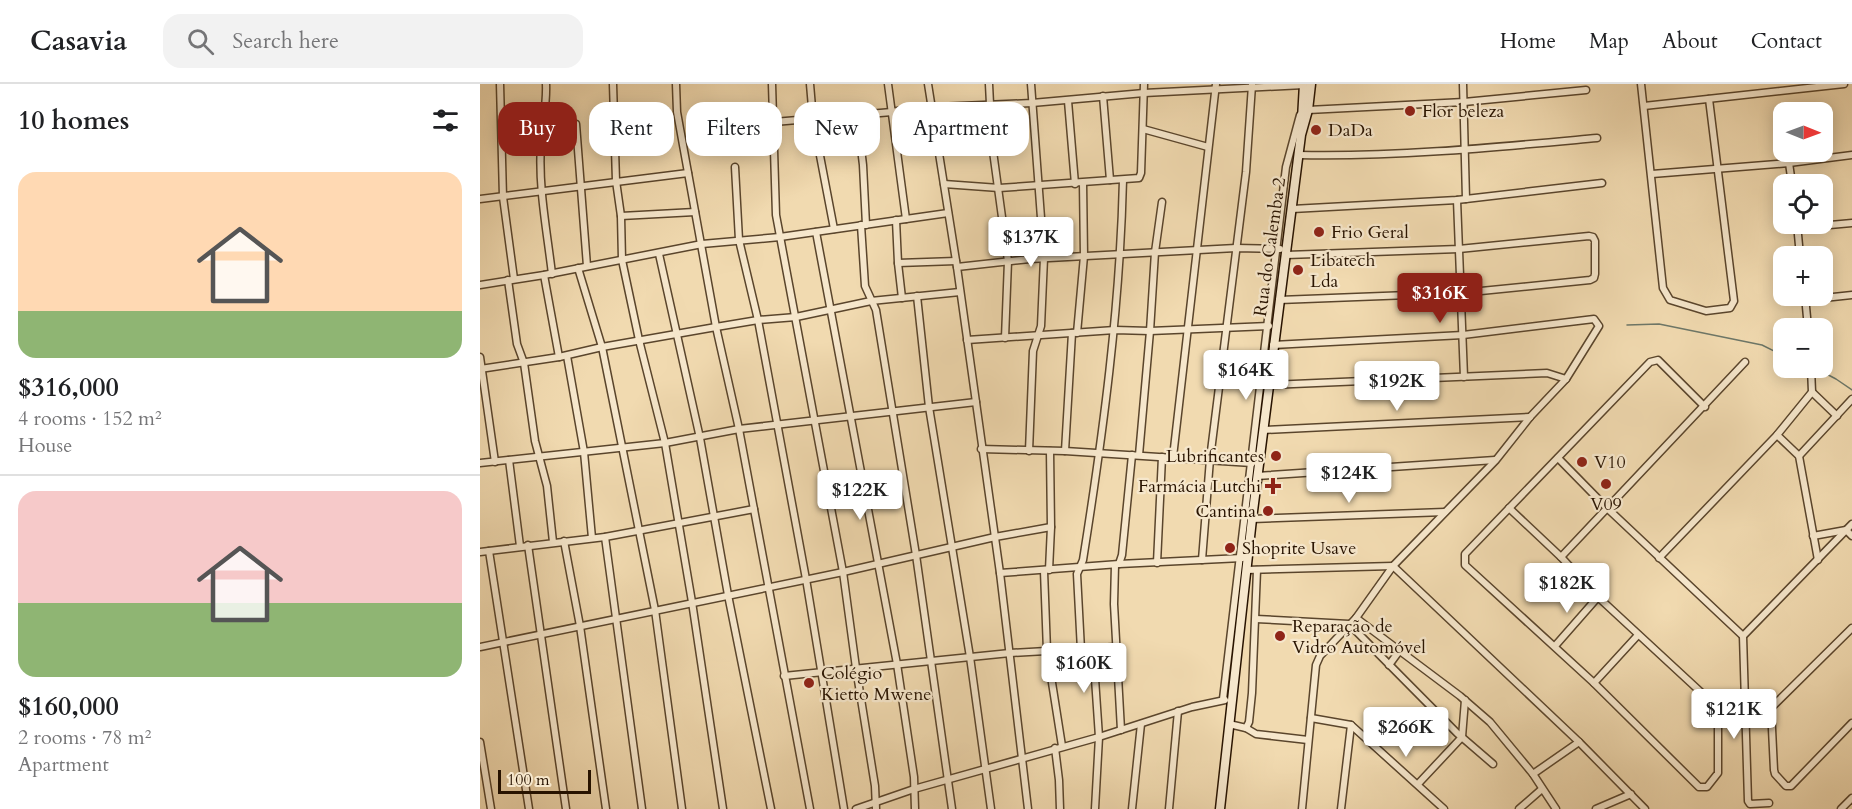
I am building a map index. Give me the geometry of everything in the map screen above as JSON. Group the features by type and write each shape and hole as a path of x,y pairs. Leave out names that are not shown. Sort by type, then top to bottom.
{"main road":[{"path":"1304,84 1305,109"},
{"path":"1305,109 1311,84"},
{"name":"Rua do Calemba 2","path":"1220,809 1229,724 1228,700 1239,636 1246,570 1243,558 1252,519 1257,476 1255,463 1263,430 1274,345 1272,325 1279,300 1283,251 1292,209 1305,109"}],"street":[{"path":"500,84 503,197 517,344 524,363 535,441 547,486 554,542"},
{"path":"546,84 547,101 541,145 542,192 552,274"},
{"path":"613,84 616,181 621,216 622,260 665,443 723,809"},
{"path":"676,84 677,112 716,327 739,429 810,809"},
{"path":"772,84 773,102"},
{"path":"810,84 812,102"},
{"path":"880,113 892,112 888,84"},
{"path":"928,84 931,102"},
{"path":"989,84 990,102"},
{"path":"1029,451 1033,351 1041,326 1044,258 1031,84"},
{"path":"944,184 999,188 1139,178 1144,84"},
{"path":"1029,103 1180,88 1304,84"},
{"path":"1463,84 1466,199"},
{"path":"1641,84 1665,294 1670,300 1706,311 1730,308 1734,301 1709,99"},
{"path":"1767,84 1768,92"},
{"path":"1644,106 1844,84"},
{"path":"1202,560 1210,459 1246,172 1252,85"},
{"path":"1173,457 1216,87"},
{"path":"856,809 876,805 914,789 1022,757 1099,737 1179,711 1228,700 1243,558 1283,251 1286,167 1305,109 1464,102 1586,90"},
{"path":"1103,96 1110,180"},
{"path":"1068,101 1075,184"},
{"path":"1143,129 1208,147"},
{"path":"1299,155 1347,156 1465,150 1597,138"},
{"path":"577,140 586,266"},
{"path":"1652,174 1790,163 1852,155"},
{"path":"775,156 776,215 843,572 876,805"},
{"path":"820,156 834,229"},
{"path":"862,156 865,286 876,310 916,555 952,809"},
{"path":"898,156 906,219"},
{"path":"939,156 957,264 1000,573 1028,809"},
{"path":"994,156 1008,261 1005,338"},
{"path":"1790,163 1791,174"},
{"path":"735,167 739,240 758,320 806,579 844,809"},
{"path":"480,199 688,173"},
{"path":"1081,650 1077,574 1081,567 1100,453 1115,330 1121,254 1123,180"},
{"path":"1065,451 1074,333 1084,256 1083,183"},
{"path":"1292,209 1457,200 1602,183"},
{"path":"1457,200 1464,377"},
{"path":"1121,730 1114,604 1117,564 1122,555 1135,455 1162,202"},
{"path":"621,216 695,212"},
{"path":"480,285 552,274 702,244 780,237 948,213"},
{"path":"896,220 902,298"},
{"path":"1833,224 1852,223"},
{"path":"816,232 880,563 897,664 915,809"},
{"path":"898,263 957,264 1236,248 1283,251 1459,249 1589,236 1595,241 1595,274 1590,280 1461,293 1279,300"},
{"path":"659,254 700,438 728,595 771,809"},
{"path":"578,268 602,347 655,610 682,809"},
{"path":"544,275 559,357"},
{"path":"481,369 567,356 677,333 758,320 796,317 871,301 960,292"},
{"path":"1833,296 1852,295"},
{"path":"917,296 929,407 970,657 991,809"},
{"path":"1274,345 1463,335 1594,319 1599,326 1566,379 1530,417 1496,460 1393,566 1356,618 1320,656 1316,665 1302,809"},
{"path":"967,340 1115,330 1150,331 1272,325"},
{"path":"567,356 585,453 592,538"},
{"path":"480,357 495,462"},
{"path":"1705,407 1658,360 1650,362 1465,554 1465,565 1594,682 1699,787 1703,788 1707,787 1718,773 1718,708"},
{"path":"1561,557 1745,362"},
{"path":"1269,385 1547,373 1566,379"},
{"path":"1659,558 1777,435 1812,392 1811,378"},
{"path":"1812,392 1837,416"},
{"path":"1799,456 1851,399"},
{"path":"480,463 585,453 700,438 739,429 976,402"},
{"path":"1263,430 1530,417"},
{"path":"1777,435 1799,456 1818,560"},
{"path":"981,448 1255,463"},
{"path":"1050,451 1051,527 1046,571 1047,651 1062,746"},
{"path":"1157,563 1162,457"},
{"path":"1558,458 1607,508 1743,636"},
{"path":"509,460 520,546"},
{"path":"1257,476 1496,460"},
{"path":"1509,508 1561,557 1598,597 1718,708 1771,708 1851,632"},
{"path":"480,546 480,552 606,537 754,509"},
{"path":"1252,519 1446,512"},
{"path":"1769,803 1754,804 1748,801 1743,636 1852,524"},
{"path":"480,647 1051,527"},
{"path":"1814,536 1846,530"},
{"path":"1846,530 1852,536"},
{"path":"606,537 642,809"},
{"path":"564,541 580,626 606,809"},
{"path":"528,545 566,809"},
{"path":"489,551 529,809"},
{"path":"1000,573 1243,558"},
{"path":"1246,570 1393,566 1579,742 1645,809"},
{"path":"1246,728 1249,722 1252,693 1257,570"},
{"path":"1555,646 1598,597"},
{"path":"1356,618 1465,700 1490,722 1533,774 1556,809"},
{"path":"1256,619 1349,624 1462,737 1493,764"},
{"path":"1594,682 1638,635"},
{"path":"1239,636 1254,636"},
{"path":"784,676 1010,653 1116,647"},
{"path":"1094,649 1099,737 1095,809"},
{"path":"1389,665 1400,650"},
{"path":"1418,784 1462,737 1465,700"},
{"path":"1771,708 1774,770 1775,774 1788,786 1852,723"},
{"path":"1169,809 1179,711"},
{"path":"1311,718 1351,725 1444,809"},
{"path":"1132,809 1141,723"},
{"path":"1229,724 1246,728 1256,734 1308,740"},
{"path":"1341,809 1351,725"},
{"path":"480,742 490,809"},
{"path":"1533,774 1579,742"},
{"path":"1055,748 1060,809"},
{"path":"1519,809 1542,789"},
{"path":"1596,809 1631,794"},
{"path":"1841,809 1852,798"}],"waterway":[{"path":"1627,325 1659,324 1762,345 1773,350"},
{"path":"1833,377 1852,390"}],"place":[{"name":"Flor beleza","path":"1410,111"},
{"name":"DaDa","path":"1316,130"},
{"name":"Frio Geral","path":"1319,232"},
{"name":"Libatech Lda","path":"1298,270"},
{"name":"Lubrificantes","path":"1276,456"},
{"name":"V10","path":"1582,462"},
{"name":"V09","path":"1606,484"},
{"name":"Farmácia Lutchi","path":"1273,486"},
{"name":"Cantina","path":"1268,511"},
{"name":"Shoprite Usave","path":"1230,548"},
{"name":"Reparação de Vidro Automóvel","path":"1280,636"},
{"name":"Colégio Kietto Mwene","path":"809,683"}]}
